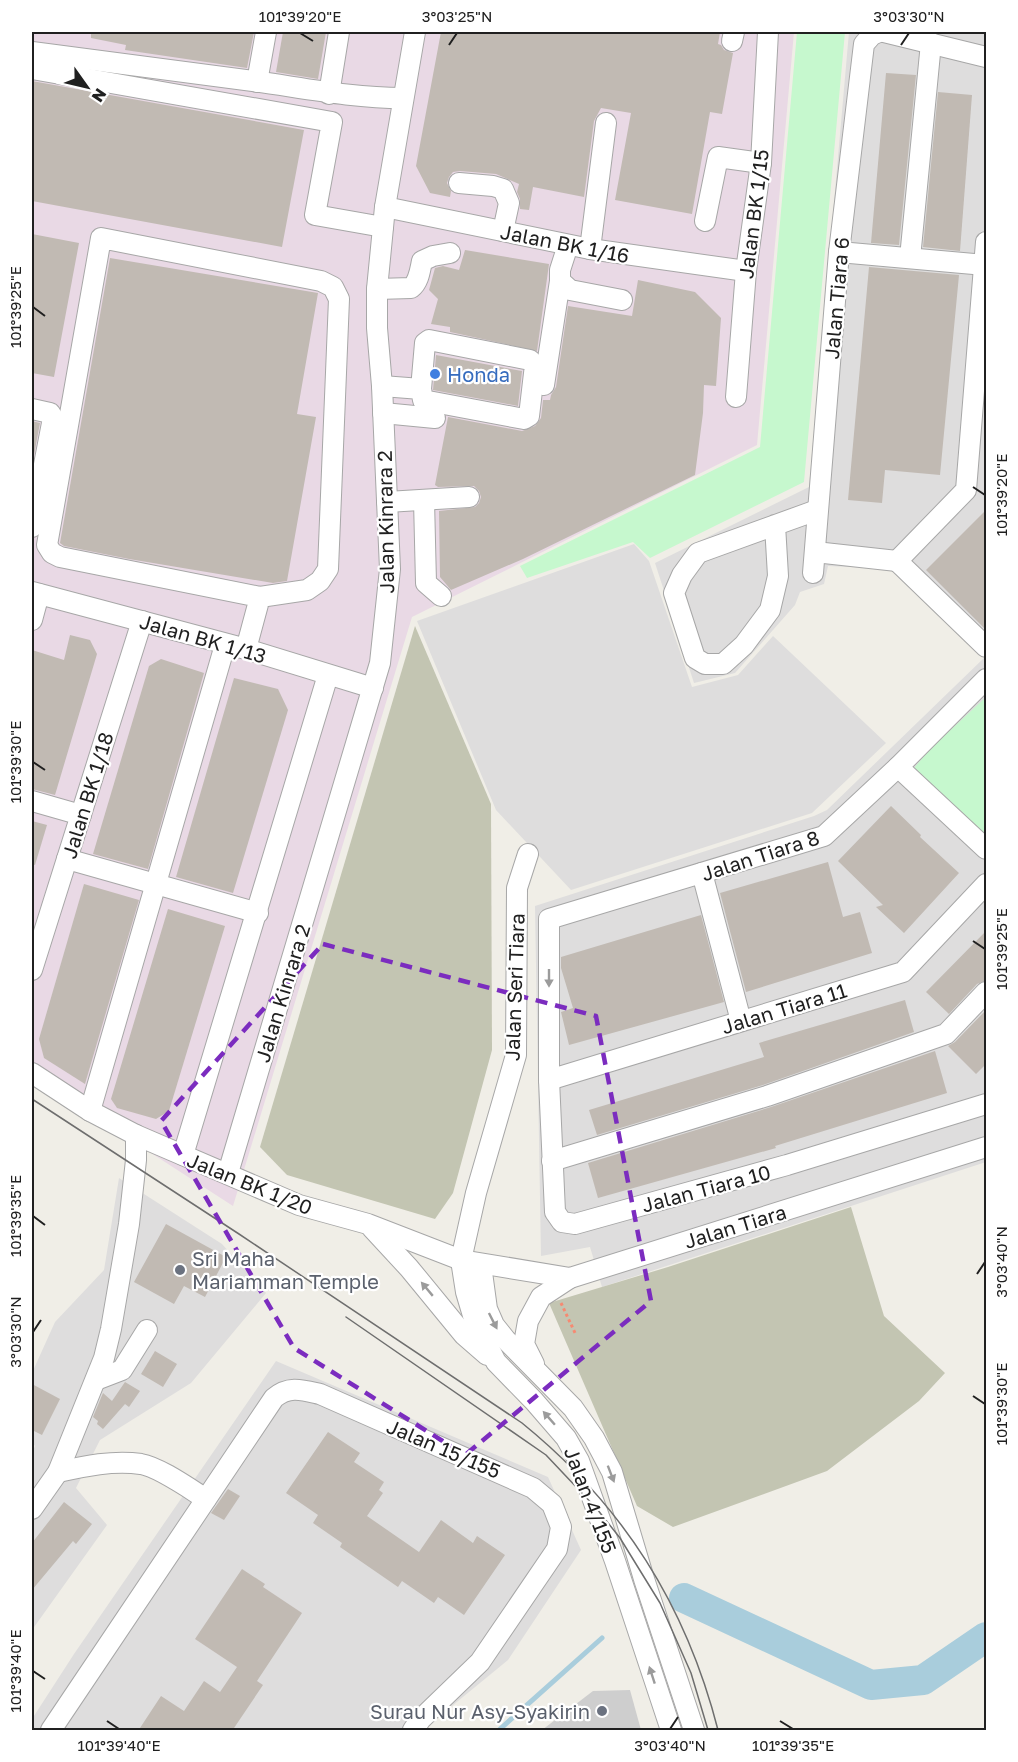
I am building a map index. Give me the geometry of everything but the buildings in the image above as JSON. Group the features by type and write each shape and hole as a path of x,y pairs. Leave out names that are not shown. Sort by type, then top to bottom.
{"street":[{"path":"257,82 266,32"},
{"path":"329,94 339,32"},
{"name":"Jalan Kinrara 2","path":"228,1173 381,663 390,568 382,386 377,328 377,289 385,207 416,32"},
{"name":"Jalan BK 1/15","path":"736,397 746,271 761,163 768,32"},
{"name":"Jalan Tiara 6","path":"813,573 839,252 864,44 872,35 881,32 987,57"},
{"path":"910,258 931,43"},
{"path":"32,52 257,82 329,94 403,99"},
{"path":"32,69 332,122 315,215 383,227"},
{"path":"590,249 606,123"},
{"path":"705,221 718,157 761,163"},
{"path":"459,183 503,189 509,203 503,231"},
{"name":"Jalan BK 1/16","path":"385,207 590,249 746,271"},
{"path":"101,238 321,281 333,287 339,299 328,569 320,581 307,590 260,597 60,557 52,553 47,545 101,238"},
{"path":"897,561 966,490 987,242"},
{"path":"544,385 560,270 568,245"},
{"path":"839,252 985,265"},
{"path":"377,289 411,288 418,278 422,261 433,255 450,253"},
{"path":"560,281 570,290 622,300"},
{"path":"429,340 530,360 535,365 529,416 524,419 428,402 423,400 421,389 425,343 429,340"},
{"path":"382,386 421,389"},
{"path":"32,409 50,413 53,418 32,527"},
{"path":"383,413 435,418"},
{"path":"387,502 469,497"},
{"path":"424,500 426,583 441,596"},
{"path":"775,525 778,576 770,610 744,645 723,664 705,664 695,658 674,593 682,575 698,553 775,525 817,510"},
{"path":"815,552 897,561 987,647"},
{"path":"32,620 35,593"},
{"name":"Jalan BK 1/13","path":"35,593 246,649 373,688"},
{"path":"246,649 260,597"},
{"name":"Jalan BK 1/18","path":"32,970 142,621"},
{"path":"90,1111 225,645"},
{"path":"183,1155 258,913 328,675"},
{"name":"Jalan Tiara 8","path":"549,920 824,836 987,679"},
{"path":"898,767 987,849"},
{"path":"32,801 81,815"},
{"name":"Jalan Seri Tiara","path":"471,1262 476,1193 516,1055 517,888 528,854"},
{"path":"67,860 258,913"},
{"path":"702,873 741,1021"},
{"name":"Jalan Tiara 11","path":"549,1080 903,972 987,884"},
{"name":"Jalan Tiara 10","path":"549,920 549,1080 552,1161 555,1212 562,1222 575,1224 787,1166 987,1104"},
{"path":"552,1161 767,1096 946,1034 987,992"},
{"name":"Jalan BK 1/20","path":"32,1073 90,1111 136,1135 299,1205 368,1224 471,1262"},
{"path":"32,1509 38,1495 58,1472 96,1380 111,1329 136,1160 136,1135"},
{"name":"Jalan Tiara","path":"471,1262 562,1283 987,1147"},
{"path":"368,1224 409,1268 464,1335 496,1362"},
{"name":"Jalan 4/155","path":"471,1262 466,1292 474,1319 496,1362 566,1438 579,1461 615,1561 671,1731"},
{"name":"Jalan 4/155","path":"471,1262 494,1325 573,1408 594,1438 612,1472 644,1580 694,1731"},
{"path":"538,1372 524,1344 528,1321 541,1297 562,1283"},
{"path":"96,1380 122,1370 147,1330"},
{"name":"Jalan 15/155","path":"51,1731 274,1398 280,1393 297,1388 320,1394 533,1488 552,1504 561,1527 556,1549 480,1662 421,1719 413,1731"},
{"path":"58,1472 107,1463 143,1464 180,1482 206,1499"}],"path":[{"path":"562,1283 576,1335"}],"highlighted area":[{"path":"323,944 596,1016 651,1301 465,1455 294,1348 161,1121"}],"shaded area":[{"path":"32,32 794,32 757,445 412,617 233,1206 32,1076"},
{"path":"849,32 986,32 986,1162 602,1287 590,1247 541,1256 535,906 827,810 985,657 895,569 828,566 824,584 800,592 795,605 735,673 694,683 655,563 809,487"},
{"path":"634,544 649,561 692,687 738,675 773,636 886,743 812,813 571,890 496,810 417,621"},
{"path":"415,626 491,804 492,1050 453,1193 435,1219 287,1175 260,1147"},
{"path":"119,1178 222,1244 266,1293 191,1383 100,1440 76,1488 107,1525 32,1630 32,1453 35,1446 32,1442 32,1373 55,1322 104,1270"},
{"path":"851,1207 884,1316 945,1373 919,1401 827,1471 673,1527 637,1506 549,1303"},
{"path":"276,1361 548,1477 581,1550 508,1660 425,1730 32,1730 32,1719 74,1654"},
{"name":"Surau Nur Asy-Syakirin","path":"630,1690 641,1730 542,1730 593,1691"}],"green space":[{"path":"797,32 845,32 804,482 650,558 633,542 527,578 520,566 760,447"},
{"path":"986,697 986,835 914,768 930,749"}],"waterway":[{"path":"684,1598 871,1685 923,1680 986,1637"},
{"path":"499,1730 602,1638"}],"tram line":[{"path":"32,1099 522,1423 558,1455 591,1488 646,1560 669,1600 688,1641 705,1684 718,1730"},
{"path":"346,1317 546,1455 597,1509 620,1538 660,1603 691,1673 708,1730"}],"place":[{"name":"Honda","path":"435,374"},
{"name":"Sri Maha Mariamman Temple","path":"180,1270"},
{"name":"Surau Nur Asy-Syakirin","path":"602,1711"}]}
